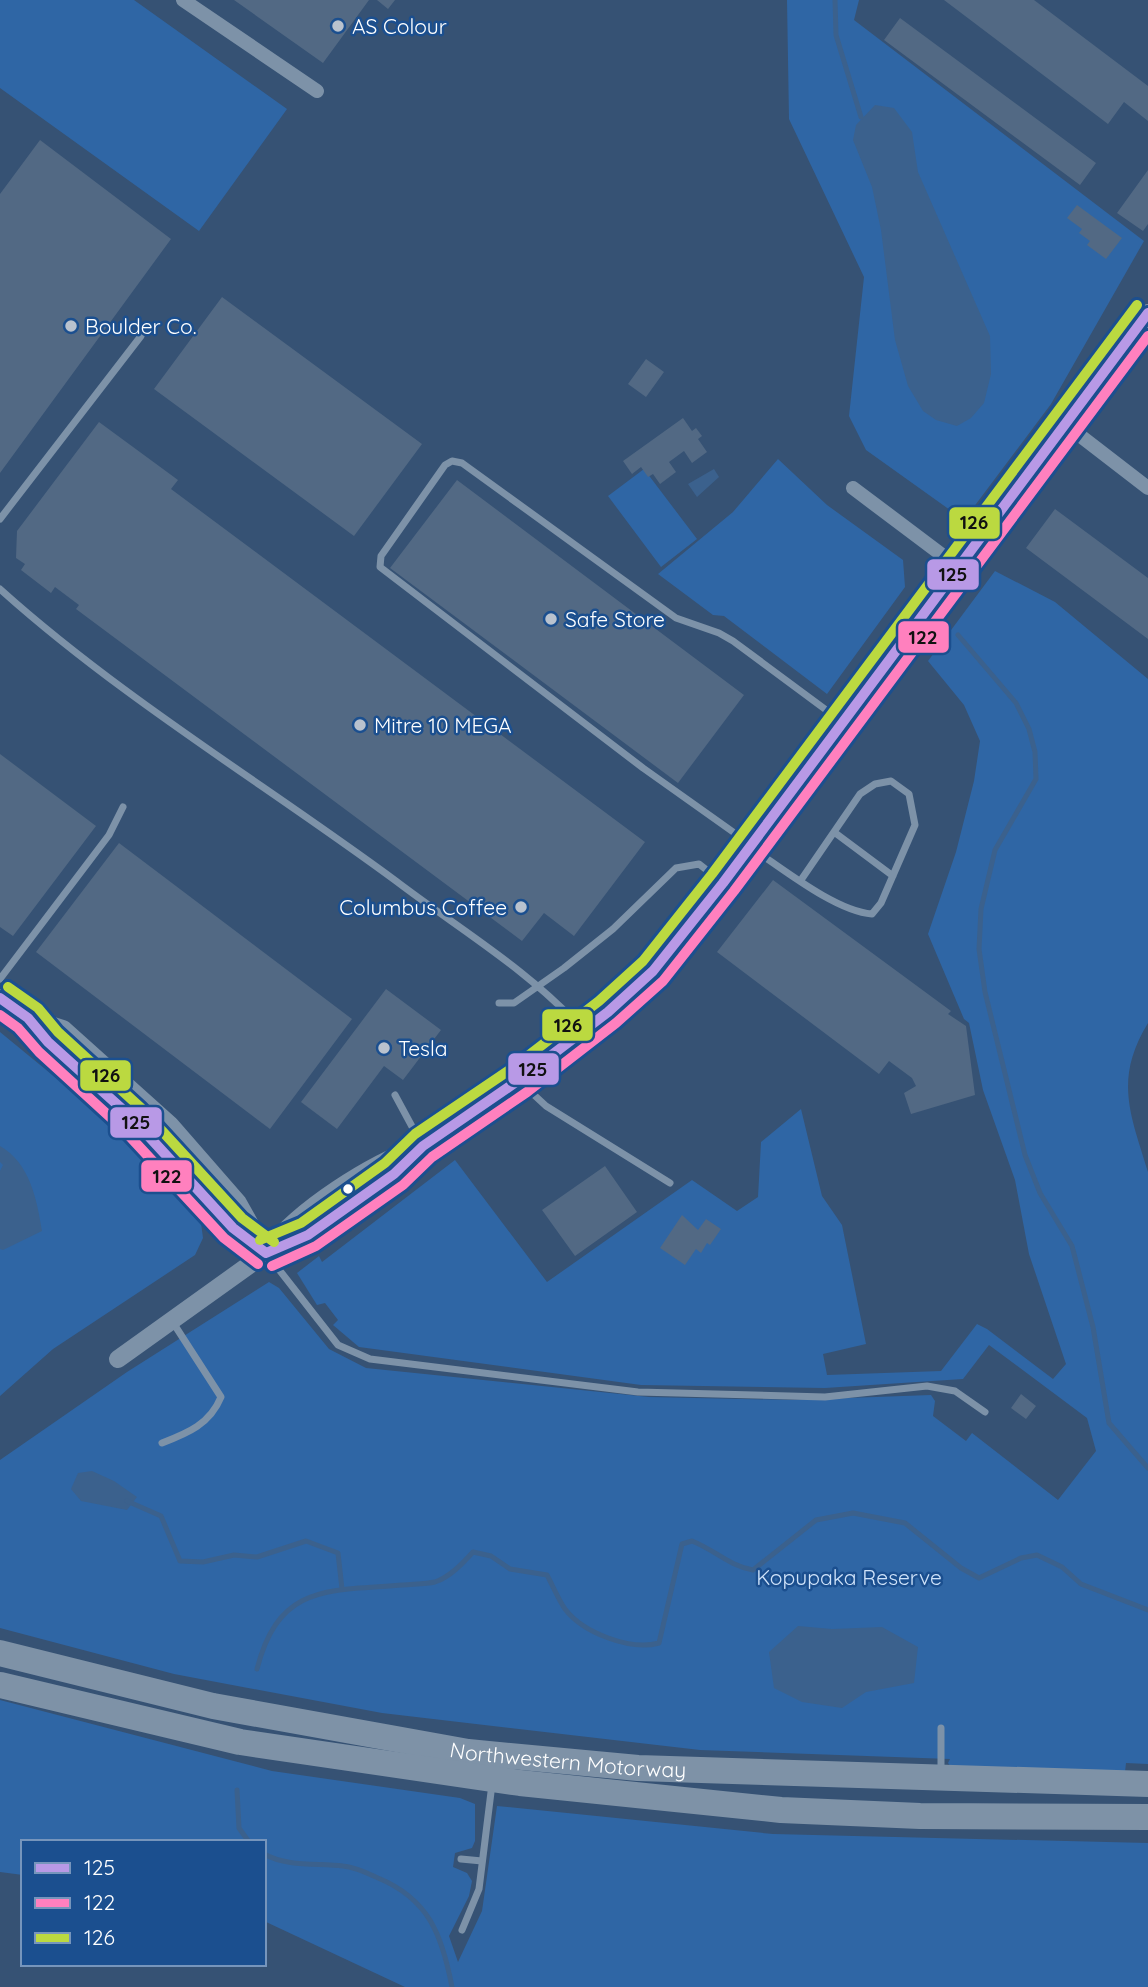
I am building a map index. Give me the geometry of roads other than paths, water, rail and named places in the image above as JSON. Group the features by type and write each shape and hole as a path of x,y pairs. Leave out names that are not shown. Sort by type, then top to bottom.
{"highway":[{"name":"Northwestern Motorway","path":"0,1653 213,1706 468,1752 638,1768 1148,1784"},
{"name":"Northwestern Motorway","path":"0,1685 240,1742 492,1779 781,1810 920,1816 1148,1817"}],"street":[{"path":"183,0 317,90"},
{"path":"118,1359 265,1253 308,1235 394,1174 422,1146 519,1080 584,1031 653,971 723,883 1148,313"},
{"path":"1065,424 1148,488"},
{"path":"853,488 958,567"},
{"path":"0,998 28,1018 64,1029 170,1125 238,1203 265,1253"}],"lane":[{"path":"0,519 141,335"},
{"path":"801,880 860,794 875,784 891,781 909,794 915,825 893,876 881,903 872,914 857,913 801,880 750,846 632,760 380,567 381,556 445,466 452,461 463,463 676,618 719,633 733,641 842,722"},
{"path":"0,589 35,621 104,672 358,851 553,996 584,1031"},
{"path":"0,979 109,835 123,807"},
{"path":"834,831 893,876"},
{"path":"499,1003 514,1003 613,929 676,868 699,864 723,883"},
{"path":"519,1080 547,1105 670,1183"},
{"path":"395,1095 422,1146"},
{"path":"265,1253 338,1345 370,1359 638,1392 825,1396 927,1386 955,1391 985,1412"},
{"path":"162,1443 193,1431 215,1413 221,1397 172,1321"},
{"path":"941,1728 942,1779"},
{"path":"462,1930 479,1889 492,1779"},
{"path":"461,1859 482,1861"}],"waterway":[{"path":"835,0 836,35 861,117"},
{"path":"958,635 1016,703 1029,729 1035,752 1036,779 995,850 981,909 979,949 985,992 1025,1155 1040,1193 1072,1246 1093,1327 1109,1423 1148,1468"},
{"path":"127,1501 161,1516 180,1561 203,1562 234,1555 257,1557 306,1541 338,1553 342,1589"},
{"path":"257,1669 267,1641 279,1620 293,1606 310,1597 330,1592 435,1582 451,1573 473,1552 491,1556 510,1569 547,1575 565,1609 583,1626 595,1632 622,1642 648,1645 659,1643 682,1544 692,1541 737,1565 753,1570 816,1520 853,1513 905,1523 961,1568 979,1578 1021,1558 1037,1555 1062,1567 1081,1584 1148,1610"},
{"path":"237,1790 239,1828 248,1840"},
{"path":"266,1855 292,1863 352,1868 370,1874 410,1897 421,1908 438,1935 452,1987"}],"place":[{"name":"AS Colour","path":"338,26"},
{"name":"Boulder Co.","path":"71,326"},
{"name":"Safe Store","path":"551,619"},
{"name":"Mitre 10 MEGA","path":"360,725"},
{"name":"Columbus Coffee","path":"521,907"},
{"name":"Tesla","path":"384,1048"}],"park label":[{"name":"Kopupaka Reserve","path":"849,1577"}]}
